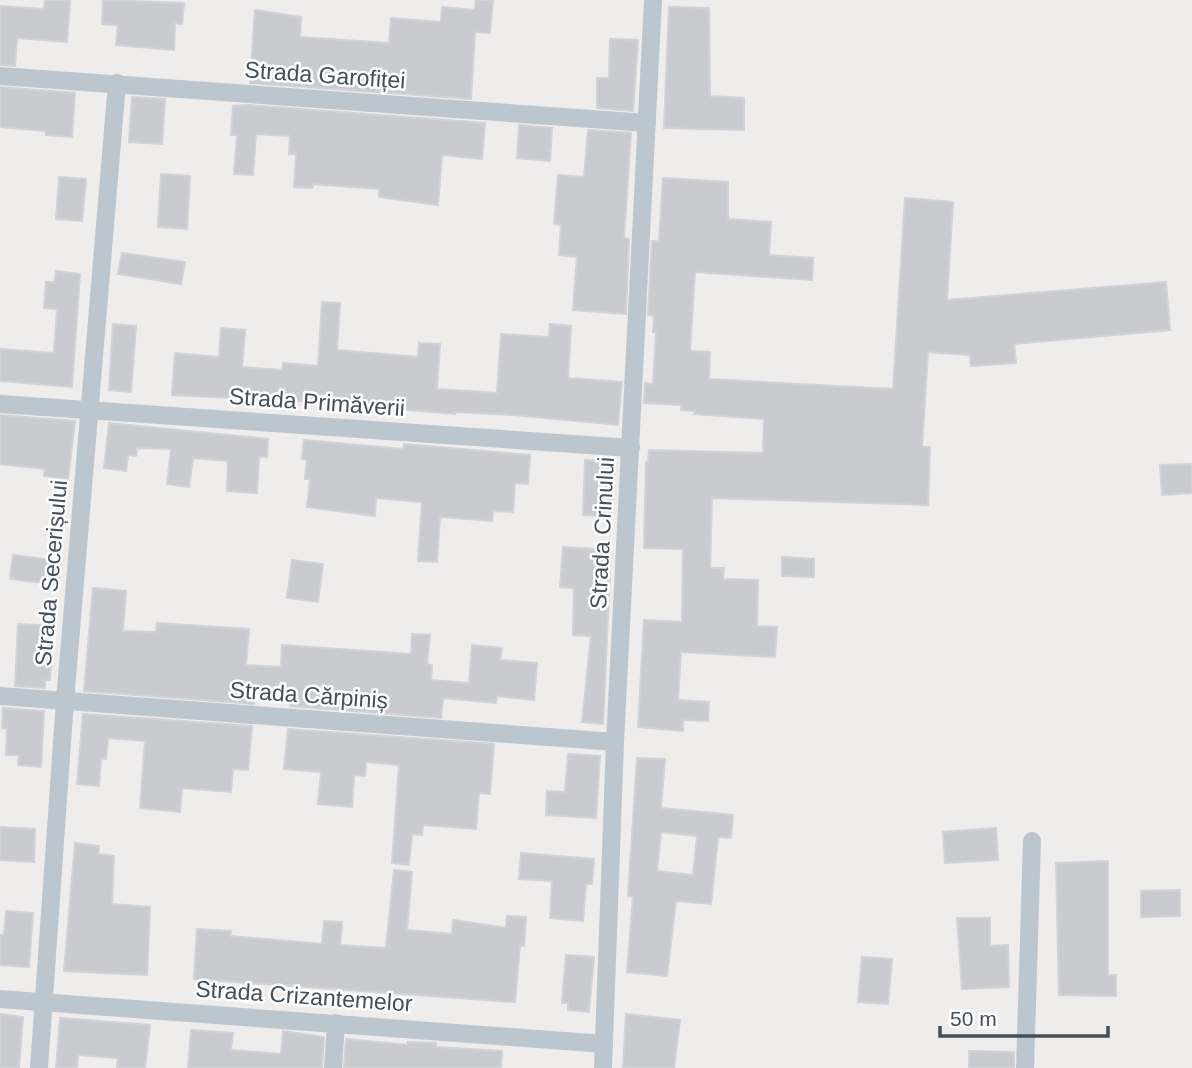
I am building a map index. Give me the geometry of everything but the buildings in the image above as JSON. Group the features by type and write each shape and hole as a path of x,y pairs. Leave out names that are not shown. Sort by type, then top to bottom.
{"street":[{"name":"Strada Crinului","path":"603,1068 615,743 653,0"},
{"name":"Strada Garofiței","path":"0,76 647,123"},
{"name":"Strada Secerișului","path":"39,1068 65,701 117,83"},
{"name":"Strada Primăverii","path":"0,404 631,448"},
{"name":"Strada Cărpiniș","path":"0,696 615,743"},
{"path":"1025,1068 1032,841"},
{"name":"Strada Crizantemelor","path":"0,999 604,1044"},
{"path":"333,1068 336,1023"}]}
